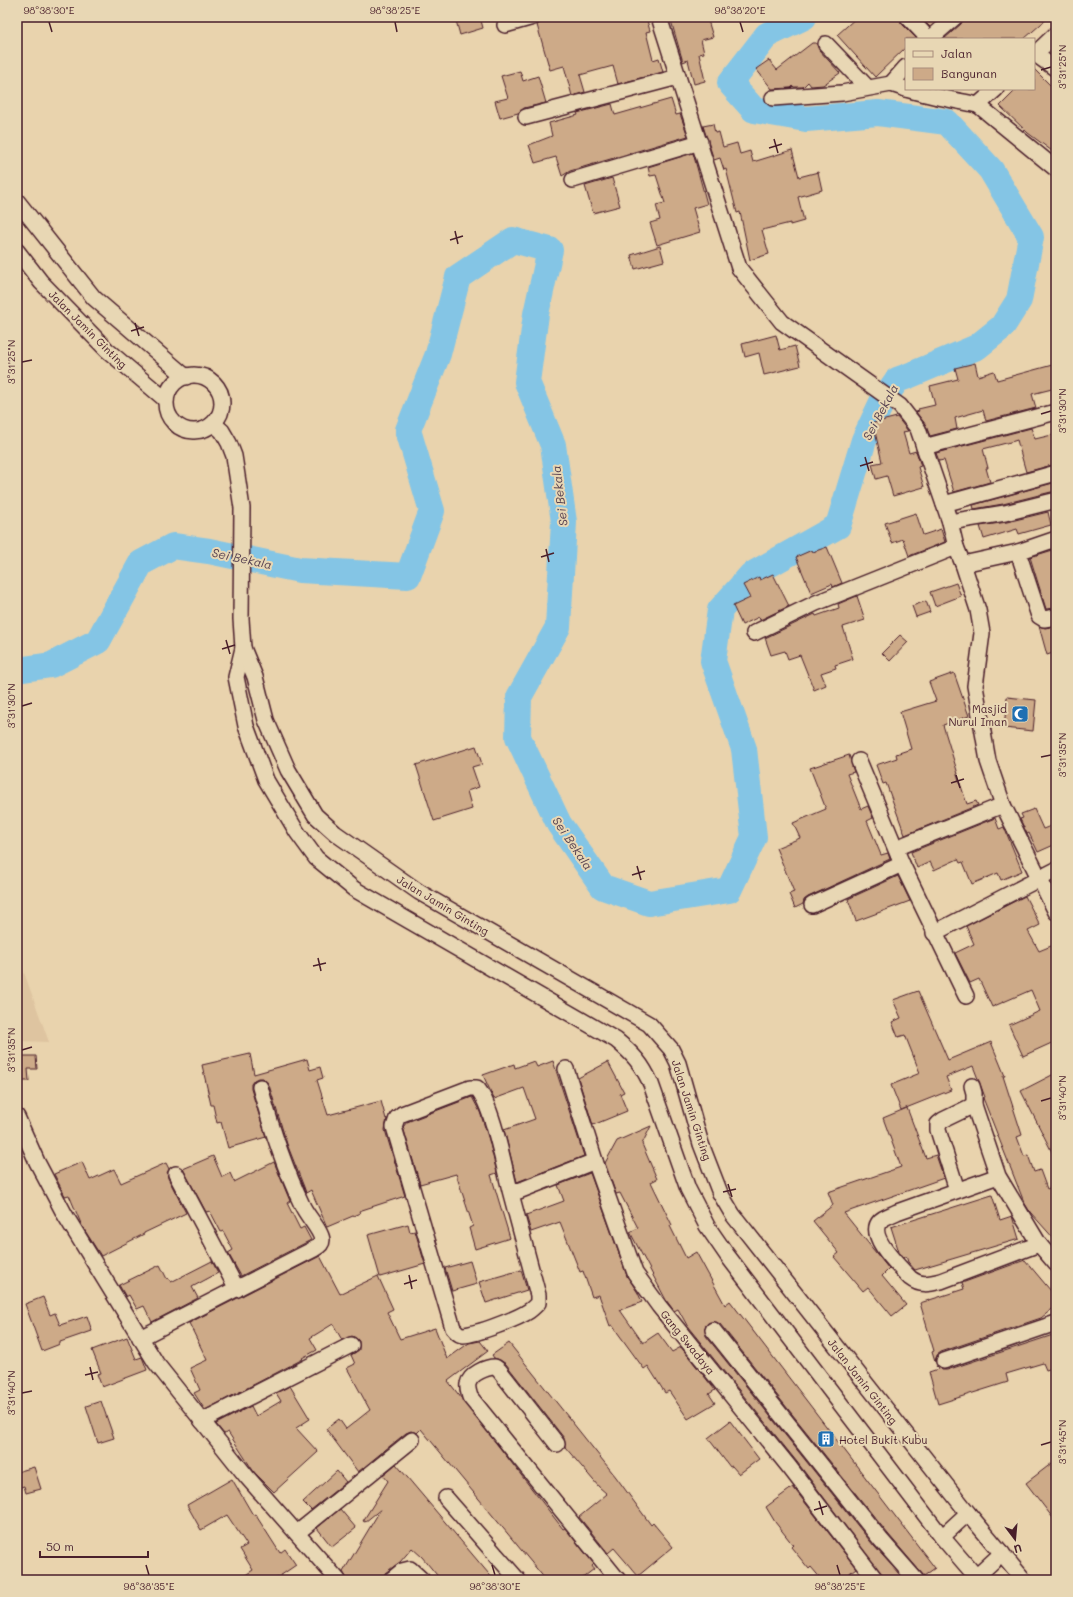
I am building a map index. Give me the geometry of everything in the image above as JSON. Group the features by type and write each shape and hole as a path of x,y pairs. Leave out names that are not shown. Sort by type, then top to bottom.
{"street":[{"path":"505,25 533,17"},
{"path":"659,17 739,268 782,322 900,406 918,429 978,610 982,633 975,686 988,761 1003,805 1056,912"},
{"path":"908,17 929,38"},
{"path":"931,38 954,17"},
{"path":"1056,34 1035,55 1056,68"},
{"path":"826,44 867,87"},
{"path":"890,84 905,67"},
{"path":"526,117 678,77"},
{"path":"773,98 842,92 890,84 905,89"},
{"path":"909,90 930,96 942,97 978,105 1056,169"},
{"path":"978,105 995,90"},
{"path":"573,180 700,142"},
{"path":"17,201 94,298 186,376"},
{"name":"Jalan Jamin Ginting","path":"17,251 41,282 106,350 166,400"},
{"path":"195,375 211,381 217,387 221,395 222,403 219,418 214,424 199,431 189,431 179,427 171,420 167,411 166,400 169,390 176,382 186,376 195,375"},
{"path":"924,447 1056,412"},
{"name":"Jalan Jamin Ginting","path":"214,424 222,431 230,443 234,456 242,508 242,648 236,677 246,726 266,780 297,832 316,858 354,889 616,1040 633,1054 644,1069 651,1084 688,1190 707,1226 727,1255 942,1537 977,1578"},
{"path":"944,504 1056,473"},
{"path":"950,522 1005,513 1053,501"},
{"path":"963,564 1018,552 1056,539"},
{"path":"754,633 816,602 956,547"},
{"path":"1018,552 1039,616 1044,619 1056,616"},
{"name":"Jalan Jamin Ginting","path":"242,648 255,677 266,720 288,770 315,815 335,833 419,892 648,1024 662,1037 671,1049 678,1063 701,1144 720,1193 733,1215 968,1513 1024,1580"},
{"path":"860,761 902,864 934,933 966,996"},
{"path":"896,848 1003,805"},
{"path":"812,905 902,864"},
{"path":"934,933 1056,870"},
{"name":"Gang Swadaya","path":"566,1069 635,1272 658,1306 790,1468 876,1580"},
{"path":"972,1086 974,1093 974,1105 998,1176 1039,1244 1056,1264"},
{"path":"140,1338 314,1249 320,1245 322,1241 303,1207 286,1165 272,1130 260,1087"},
{"path":"470,1088 477,1088 483,1098 491,1118 511,1194 538,1295 538,1303 528,1312 502,1324 478,1332 462,1335 457,1333 453,1328 439,1283 402,1150 394,1127 397,1118 402,1114 470,1088"},
{"path":"957,1190 938,1130 938,1124 943,1120 974,1105"},
{"path":"17,1117 37,1162 65,1216 156,1363 247,1477 338,1580"},
{"path":"511,1194 596,1160"},
{"path":"176,1174 237,1289"},
{"path":"998,1176 884,1218 879,1222 876,1228 878,1240 910,1278 916,1283 930,1284 1039,1244"},
{"path":"944,1361 1056,1323"},
{"path":"713,1330 881,1540 916,1580"},
{"path":"202,1421 351,1345"},
{"path":"557,1444 500,1370 495,1367 486,1368 475,1375 468,1382 470,1397 618,1580"},
{"path":"296,1533 412,1440"},
{"path":"446,1498 518,1580"},
{"path":"942,1537 968,1513"},
{"path":"977,1578 1002,1553"},
{"path":"391,1580 402,1571 410,1569 422,1580"}],"shaded area":[{"path":"17,953 49,1042 17,1041"}],"building":[{"path":"455,17 480,17 483,28 460,35"},
{"path":"542,17 646,17 650,31 646,32 653,60 659,58 663,72 618,84 613,66 580,75 585,92 572,96 564,66 550,70 537,25 540,23"},
{"path":"670,17 707,17 713,37 701,40 704,53 699,54 705,81 694,84 688,60 683,62"},
{"path":"857,17 899,17 901,23 916,38 905,38 905,48 875,77 837,35"},
{"path":"920,17 941,17 930,27"},
{"path":"964,17 1049,17 1025,38 945,38 961,24"},
{"path":"812,43 816,43 819,50 840,73 823,85 811,86 808,82 803,87 793,86 791,88 772,89 756,69 769,60 777,70"},
{"path":"1035,70 1056,91 1056,154 1028,133 1000,106 1016,90 1035,90"},
{"path":"520,71 523,81 538,76 546,103 524,108 518,113 500,118 495,101 508,98 501,76"},
{"path":"671,99 676,115 680,114 688,136 570,171 562,176 556,157 535,163 529,145 552,136 549,123 578,115 577,113 612,104 615,115"},
{"path":"713,124 715,133 719,132 723,147 737,143 740,154 750,151 753,162 792,150 799,177 818,172 822,190 798,197 804,221 762,230 769,254 750,260 740,212 737,213 726,169 724,170 720,158 714,160 703,126"},
{"path":"693,153 707,204 693,208 700,232 657,245 650,223 660,220 656,205 665,203 656,175 650,176 648,167"},
{"path":"612,178 620,206 593,213 585,186"},
{"path":"660,246 664,261 635,269 631,255"},
{"path":"776,335 780,350 795,346 800,366 764,375 759,353 745,357 742,344"},
{"path":"975,363 978,376 994,371 997,380 1056,364 1056,388 1032,394 1036,408 986,421 983,410 955,418 957,429 930,436 925,424 916,412 919,411 918,409 935,405 930,386 958,379 955,368"},
{"path":"897,417 908,431 903,432 909,453 916,451 921,466 918,467 924,487 893,496 887,476 876,479 872,464 882,462 873,423"},
{"path":"1031,428 1035,439 1056,434 1056,464 1026,472 1017,440 983,449 990,482 954,492 944,460 939,461 936,453"},
{"path":"1053,483 1055,492 974,509 973,505"},
{"path":"1048,512 1051,525 1019,534 1017,529 984,539 980,526 1007,522"},
{"path":"916,513 923,535 941,529 945,542 909,556 903,539 892,543 885,523"},
{"path":"827,547 842,583 833,587 832,584 811,593 796,557 812,550 813,552"},
{"path":"1056,549 1056,608 1046,609 1030,557"},
{"path":"773,574 789,606 760,620 759,617 742,625 733,606 750,598 743,585 759,577 760,580"},
{"path":"956,583 961,596 935,606 930,592"},
{"path":"857,596 865,620 843,627 853,659 835,665 836,668 821,673 826,685 814,690 800,655 788,659 785,651 771,655 765,638 815,614 816,616 839,608 838,604"},
{"path":"926,601 930,612 916,617 912,606"},
{"path":"1039,626 1045,628 1056,626 1056,652 1047,655"},
{"path":"900,635 908,642 890,661 882,653"},
{"path":"954,673 969,716 943,725 967,804 976,801 978,805 905,835 886,783 883,784 876,765 897,758 896,754 911,749 900,712 936,701 929,682"},
{"name":"Masjid Nurul Iman","path":"1007,697 1036,700 1033,731 1004,728"},
{"path":"476,746 482,764 472,767 479,787 467,791 472,809 434,821 416,765"},
{"path":"849,755 854,772 847,774 861,809 868,806 873,818 867,821 881,855 888,853 890,859 808,897 804,900 803,904 795,908 789,894 794,892 776,848 800,838 793,823 826,809 810,768"},
{"path":"1034,809 1043,829 1056,824 1056,844 1038,852 1020,819 1023,818 1021,814"},
{"path":"995,818 999,829 1004,827 1022,871 1001,880 998,873 972,884 963,862 960,863 958,859 934,870 930,862 917,868 911,852"},
{"path":"898,876 910,901 856,921 848,899"},
{"path":"1025,896 1040,925 1028,931 1039,951 1056,944 1056,1041 1023,1056 1009,1025 1040,1011 1031,990 992,1007 979,979 970,983 955,953 974,944 966,926"},
{"path":"918,991 948,1060 991,1042 1005,1076 1003,1076 1022,1135 1017,1137 1024,1156 1028,1155 1034,1172 1040,1170 1047,1189 1056,1185 1056,1241 1030,1212 1024,1202 983,1098 985,1097 973,1066 946,1077 951,1090 901,1110 891,1085 920,1073 905,1035 898,1037 892,1022 901,1018 893,1000"},
{"path":"250,1054 254,1074 307,1059 310,1070 320,1067 323,1078 317,1080 328,1115 381,1101 386,1119 387,1118 385,1130 405,1196 359,1211 360,1213 327,1227 311,1190 306,1193 287,1144 269,1085 263,1078 254,1080 251,1084 251,1089 266,1137 228,1148 221,1122 217,1123 213,1105 211,1105 202,1065"},
{"path":"17,1056 36,1056 37,1069 28,1069 29,1081 17,1081"},
{"path":"534,1061 537,1067 553,1061 584,1156 517,1182 504,1130 535,1119 524,1088 494,1099 483,1075 514,1064 515,1068"},
{"path":"608,1062 624,1092 620,1094 627,1111 593,1125 578,1078"},
{"path":"1056,1073 1056,1160 1021,1091"},
{"path":"472,1097 480,1112 489,1140 497,1173 491,1175 510,1238 475,1249 469,1228 473,1226 456,1174 420,1184 403,1127 407,1122"},
{"path":"907,1108 926,1158 936,1155 944,1178 844,1213 889,1269 882,1276 906,1305 892,1316 868,1287 863,1291 834,1257 839,1253 813,1221 833,1205 828,1192 901,1167 883,1118"},
{"path":"651,1126 642,1144 657,1179 651,1182 686,1258 696,1252 725,1305 730,1301 935,1568 924,1576 888,1534 720,1324 716,1322 708,1323 705,1327 706,1336 874,1546 903,1578 901,1580 886,1580 797,1462 688,1327 678,1309 674,1311 666,1300 630,1232 638,1228 620,1193 616,1194 605,1163 617,1141"},
{"path":"213,1156 222,1177 230,1173 234,1182 274,1162 290,1201 287,1203 300,1229 304,1227 311,1240 241,1276 228,1253 233,1250 223,1231 221,1232 210,1211 206,1212 183,1169"},
{"path":"82,1162 90,1180 114,1169 121,1183 166,1163 169,1169 167,1173 168,1178 186,1213 101,1256 82,1226 69,1195 65,1196 54,1174"},
{"path":"590,1173 627,1276 642,1302 620,1310 643,1343 658,1333 672,1352 681,1347 715,1390 709,1394 715,1403 688,1419 669,1391 665,1393 648,1366 644,1369 612,1325 610,1326 599,1295 592,1297 583,1271 580,1272 560,1222 531,1232 526,1215 564,1201 558,1185"},
{"path":"992,1195 1000,1220 1012,1216 1019,1239 915,1270 908,1262 906,1256 903,1258 899,1252 891,1227"},
{"path":"408,1224 410,1232 415,1231 425,1264 380,1277 368,1235"},
{"path":"320,1256 340,1294 378,1276 393,1309 387,1312 400,1339 435,1328 447,1359 469,1343 480,1341 488,1351 448,1381 563,1529 565,1528 594,1564 592,1566 594,1569 580,1580 546,1580 421,1429 417,1433 411,1431 406,1433 358,1472 326,1429 339,1419 346,1429 370,1410 347,1368 355,1364 351,1355 359,1350 359,1341 352,1336 342,1340 333,1324 310,1338 317,1350 302,1358 303,1359 205,1410 194,1393 200,1390 190,1368 207,1360 189,1323"},
{"path":"1025,1260 1056,1297 1056,1306 1041,1318 941,1352 937,1355 935,1362 932,1352 934,1351 920,1303 964,1289 962,1283"},
{"path":"212,1261 218,1273 192,1287 198,1298 152,1322 144,1306 137,1309 129,1295 126,1297 119,1285 160,1265 167,1279 168,1278 171,1282"},
{"path":"470,1261 477,1284 452,1291 445,1268"},
{"path":"521,1270 527,1290 486,1303 479,1282"},
{"path":"43,1297 50,1315 55,1313 60,1325 87,1316 92,1331 60,1342 60,1344 42,1351 25,1304"},
{"path":"1056,1334 1056,1367 1046,1370 1043,1363 1006,1374 1008,1382 938,1404 929,1372 938,1369 936,1366 942,1370 947,1370"},
{"path":"127,1337 136,1359 142,1357 147,1370 102,1387 97,1374 101,1373 92,1350"},
{"path":"509,1343 616,1477 651,1525 653,1523 673,1547 638,1576 614,1548 608,1553 579,1517 607,1494 599,1487 565,1447 564,1438 506,1364 494,1358 492,1355"},
{"path":"290,1386 310,1419 296,1428 318,1452 274,1492 254,1472 228,1432 224,1434 216,1424 251,1406 256,1416 281,1401 276,1393"},
{"path":"101,1401 114,1438 98,1443 86,1406"},
{"path":"730,1421 759,1459 739,1474 732,1466 730,1467 708,1438"},
{"path":"1056,1460 1056,1522 1026,1483"},
{"path":"396,1464 494,1580 441,1580 422,1557 412,1548 400,1562 385,1573 382,1580 347,1579 343,1572 381,1509 365,1522 363,1521 388,1481 383,1475"},
{"path":"34,1467 41,1489 26,1493 24,1486 17,1488 17,1472"},
{"path":"337,1471 346,1482 311,1510 303,1502"},
{"path":"232,1479 253,1515 255,1514 280,1553 285,1549 296,1565 274,1580 238,1580 253,1570 240,1549 247,1545 227,1515 201,1530 187,1505"},
{"path":"793,1487 856,1568 841,1580 822,1580 811,1567 809,1569 791,1547 793,1545 775,1522 766,1507"},
{"path":"340,1509 356,1528 332,1547 317,1528"}],"waterway":[{"name":"Sei Bekala","path":"17,670 51,665 98,641 141,563 173,546 209,551 300,570 408,576 432,511 408,430 438,354 458,277 513,240 550,250 536,314 527,382 553,445 564,522 558,627 519,697 518,737 559,824 603,887 649,903 729,890 754,837 744,749 713,661 720,610 751,575 838,526 864,440 883,400 897,380 977,347 1002,327 1019,300 1031,237 991,170 947,122 878,113 806,119 754,110 730,83 767,35 804,17"}],"place":[{"name":"Masjid Nurul Iman","path":"1020,714"},
{"name":"Hotel Bukit Kubu","path":"826,1439"}]}
